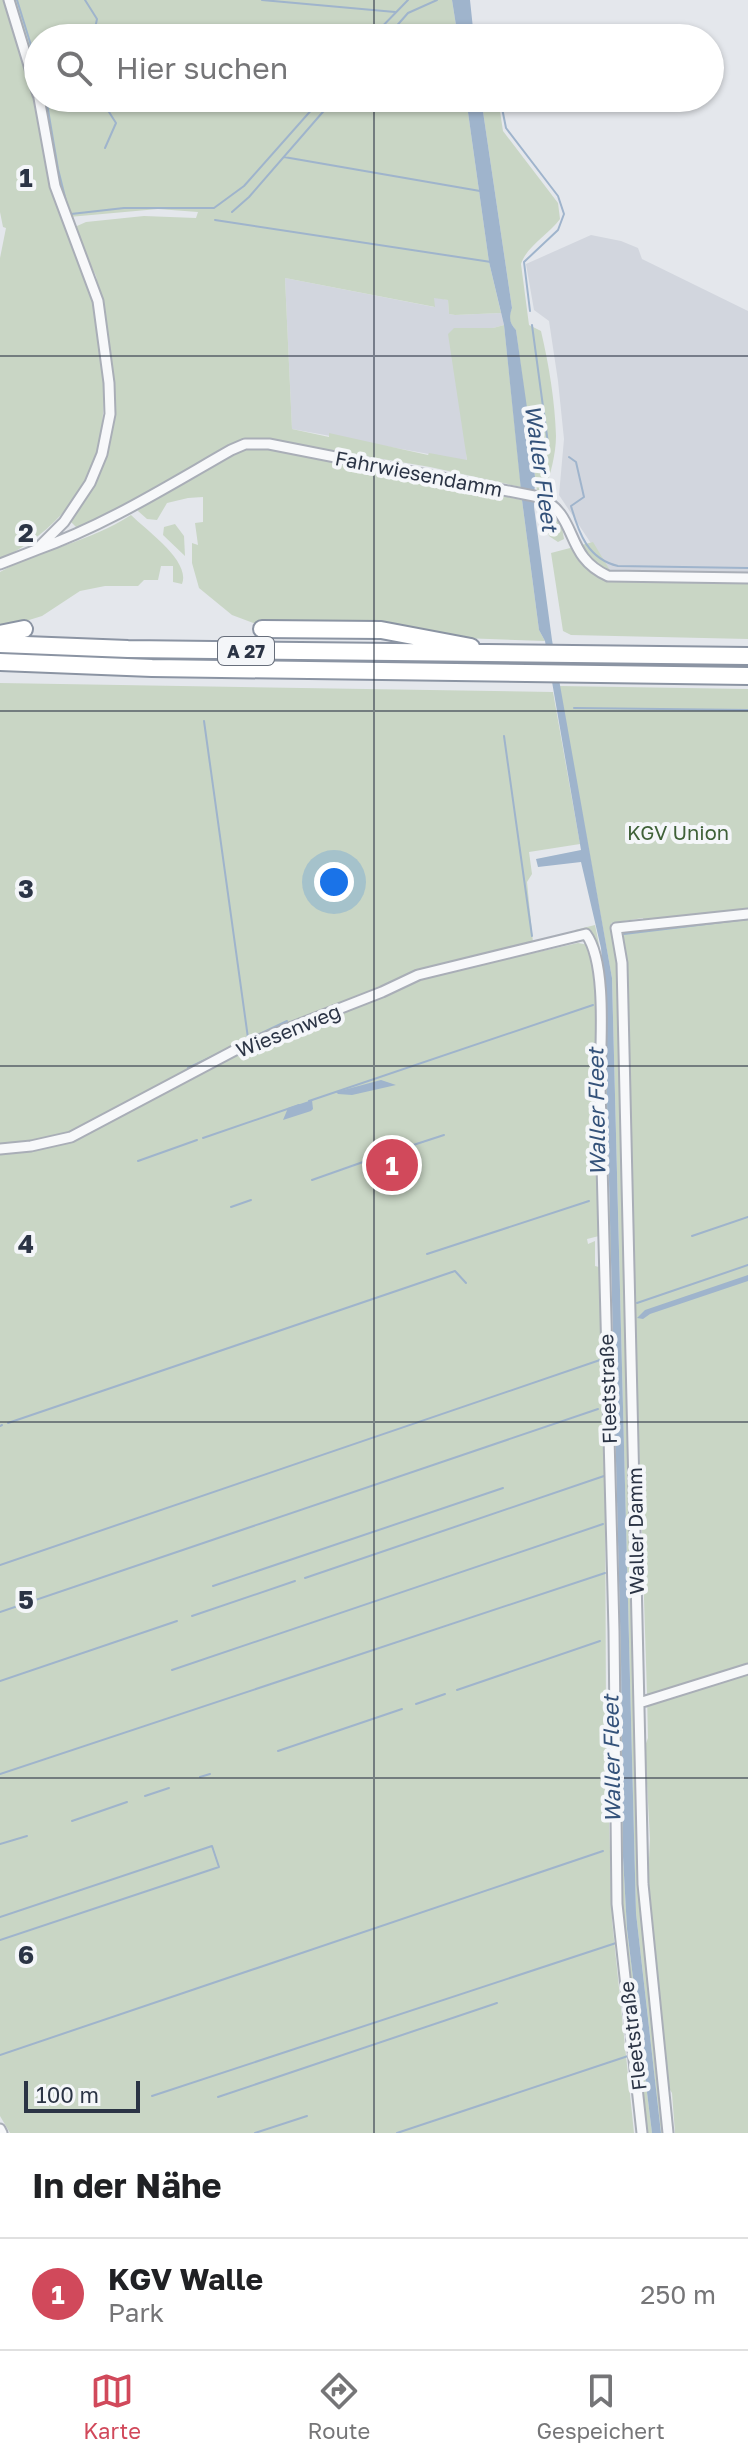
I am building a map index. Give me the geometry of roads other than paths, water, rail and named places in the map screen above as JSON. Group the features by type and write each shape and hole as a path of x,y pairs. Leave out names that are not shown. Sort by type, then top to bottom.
{"highway":[{"path":"0,634 24,629"},
{"path":"262,629 381,630 458,643 492,654"},
{"name":"A 27","path":"0,644 128,649 748,656"},
{"name":"A 27","path":"0,662 152,668 748,676"}],"street":[{"path":"9,0 24,50"},
{"path":"36,550 64,522 90,483 102,454 110,414 98,301 55,186 41,112"},
{"name":"Fahrwiesendamm","path":"0,564 73,537 129,509 231,450 245,444 269,444 539,497 549,502 565,520 582,558 592,569 608,576 748,578"},
{"path":"64,522 73,537"},
{"name":"Waller Damm","path":"668,2133 643,1884 622,963 616,928 748,914"},
{"name":"Wiesenweg","path":"0,1149 71,1137 241,1047 418,975 586,934"},
{"name":"Fleetstraße","path":"586,934 592,944 601,1001 600,1086 614,1631 617,1904 642,2133"},
{"path":"639,1703 748,1669"}],"water":[{"path":"452,0 470,0 473,24 456,24"},
{"path":"468,112 483,112 512,308 510,320 516,330 530,429 535,477 534,507 552,640 612,978 636,1913 661,2133 652,2133 627,1929 623,1857 604,980 601,948 581,862 538,867 536,859 581,850 545,641 539,630 504,325 489,262"},
{"path":"381,1080 396,1085 352,1095 336,1092"},
{"path":"312,1100 311,1111 283,1120 288,1108"},
{"path":"748,1275 748,1281 643,1319 637,1318 645,1310"}],"waterway":[{"path":"17,0 24,24"},
{"path":"85,0 97,19 96,24"},
{"path":"262,0 395,12"},
{"path":"385,24 408,0"},
{"path":"398,24 408,13 437,0"},
{"path":"48,112 67,205"},
{"path":"105,148 116,123 109,112"},
{"path":"71,214 124,208 214,208 244,186 310,112"},
{"path":"232,212 249,197 323,112"},
{"path":"503,112 506,128 558,196 564,214 558,230 524,262 530,311"},
{"path":"284,157 480,191"},
{"path":"215,220 491,262"},
{"name":"Waller Fleet","path":"532,325 549,451"},
{"name":"Waller Fleet","path":"569,457 576,462 584,497 571,506 581,535 599,558 618,566 748,568"},
{"path":"574,708 748,710"},
{"path":"204,721 248,1038"},
{"path":"504,736 532,936"},
{"path":"624,934 748,919"},
{"path":"309,1101 593,1005"},
{"path":"188,1068 287,1021"},
{"path":"203,1138 299,1105"},
{"path":"404,1148 444,1135"},
{"path":"138,1161 197,1140"},
{"path":"312,1180 397,1150"},
{"path":"231,1207 251,1200"},
{"path":"427,1254 589,1201"},
{"path":"692,1236 748,1217"},
{"path":"637,1303 748,1265"},
{"path":"8,1423 455,1271 466,1283"},
{"path":"0,1565 600,1360"},
{"path":"0,1612 598,1409"},
{"path":"305,1578 604,1476"},
{"path":"213,1586 503,1488"},
{"path":"172,1670 603,1524"},
{"path":"0,1774 605,1573"},
{"path":"192,1616 295,1581"},
{"path":"0,1681 177,1621"},
{"path":"457,1690 600,1641"},
{"path":"416,1704 445,1694"},
{"path":"278,1751 402,1709"},
{"path":"200,1777 210,1774"},
{"path":"145,1796 169,1788"},
{"path":"72,1821 127,1802"},
{"path":"0,1844 27,1836"},
{"path":"0,1917 212,1846 219,1867 0,1940"},
{"path":"0,2055 603,1851"},
{"path":"152,2096 616,1943"},
{"path":"218,2097 497,2003"},
{"path":"397,2133 631,2055"},
{"path":"255,2133 307,2116"}],"place":[{"name":"KGV Walle","path":"392,1165"}],"park label":[{"name":"KGV Union","path":"678,832"}]}
